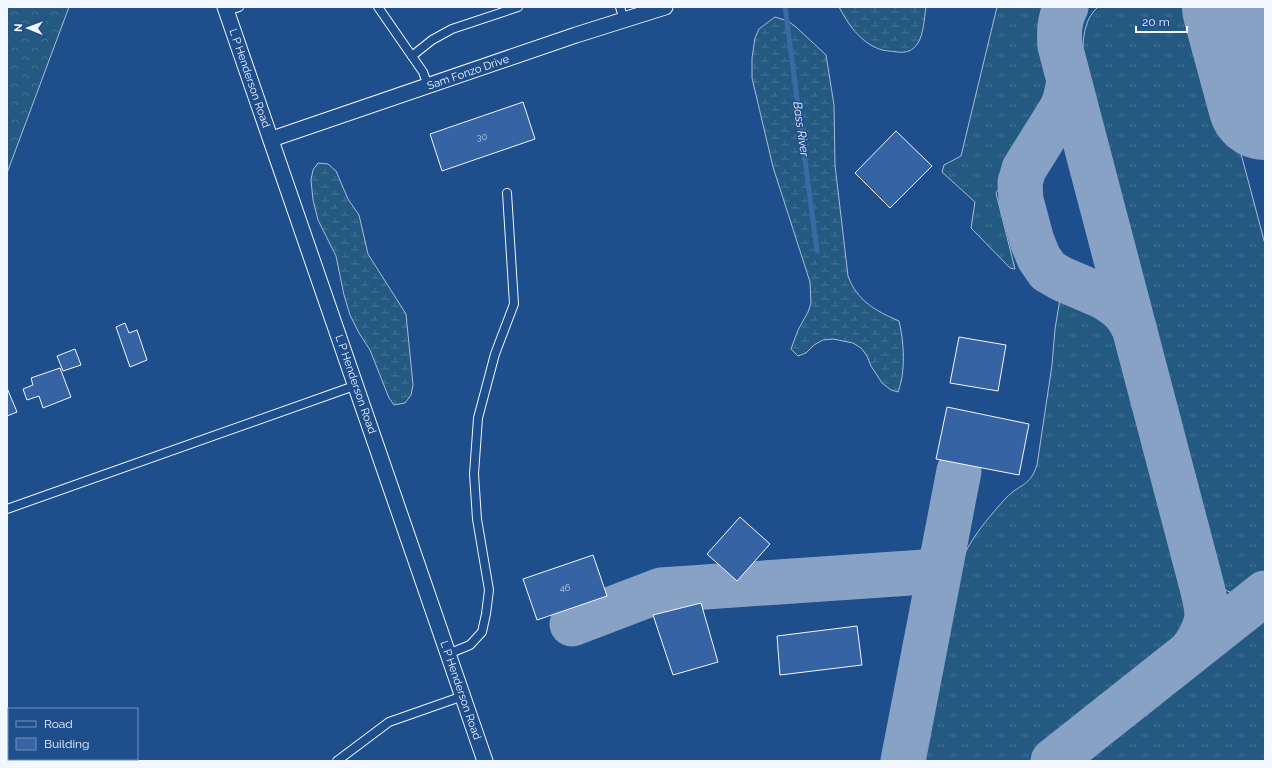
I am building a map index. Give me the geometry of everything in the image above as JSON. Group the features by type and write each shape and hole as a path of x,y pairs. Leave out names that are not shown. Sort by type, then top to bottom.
{"street":[{"name":"Sam Fonzo Drive","path":"272,139 428,86 622,14 664,7"},
{"name":"L P Henderson Road","path":"230,8 272,139 485,761"}],"lane":[{"path":"378,7 423,72 428,86"},
{"path":"412,56 432,40 452,29 518,7"},
{"path":"448,654 470,645 482,632 489,590 478,519 474,474 478,418 495,354 514,304 507,193"},
{"path":"7,509 356,385"},
{"path":"336,761 389,722 463,696"}],"green space":[{"path":"7,7 69,7 7,173"},
{"path":"839,7 926,7 923,30 920,39 912,50 906,52 885,51 879,49 866,42 855,32"},
{"path":"997,7 1052,7 1047,39 1055,78 1053,104 1040,127 996,193 1015,269 1010,268 971,228 975,202 942,172 944,165 961,156"},
{"path":"1098,7 1202,7 1265,244 1265,575 1250,586 1237,592 1231,592 1224,589 1213,573 1088,97 1083,63 1084,37 1086,26 1091,15"},
{"path":"775,17 788,21 826,55 834,105 835,165 848,276 852,285 862,299 875,309 899,321 902,338 903,366 901,384 898,392 891,390 882,383 871,366 867,356 861,348 853,343 833,339 823,340 814,345 806,353 798,356 791,349 811,303 810,282 773,167 752,78 752,58 755,38 759,29"},
{"path":"318,163 328,164 336,171 348,199 359,215 368,254 406,314 413,385 411,395 405,403 394,405 389,398 370,350 350,315 344,295 336,256 318,220 313,200 311,180 313,170"},
{"path":"1066,291 1089,300 1110,312 1120,325 1183,564 1187,605 1186,617 1177,637 1152,665 1030,761 924,761 964,555 977,532 988,518 1011,493 1028,481 1037,465 1060,299"},
{"path":"1265,609 1265,761 1075,761"}],"building":[{"path":"523,102 535,139 442,171 430,134"},
{"path":"896,131 932,166 890,208 855,173"},
{"path":"125,323 129,333 137,330 147,360 130,367 116,327"},
{"path":"959,337 1006,345 998,391 950,383"},
{"path":"75,349 81,365 63,371 57,356"},
{"path":"60,368 71,397 43,408 39,396 27,400 23,389 33,385 31,378"},
{"path":"7,388 17,412 7,416"},
{"path":"947,407 1029,424 1019,475 936,459"},
{"path":"740,517 770,544 737,581 707,554"},
{"path":"593,555 607,596 537,620 523,579"},
{"path":"701,603 718,662 673,675 653,615"},
{"path":"857,626 862,665 780,675 777,636"}],"waterway":[{"name":"Bass River","path":"785,7 817,251"}],"taxiway":[{"path":"1066,7 1060,26 1060,46 1206,605 1207,615 1205,625 1199,640 1190,652"},
{"path":"1069,82 1062,108 1024,169 1020,183 1021,200 1032,241 1039,258 1048,271 1062,279 1104,297 1122,310 1134,328"},
{"path":"903,761 959,471"},
{"path":"572,624 661,590 939,571"},
{"path":"1053,761 1265,593"}],"runway":[{"path":"1239,7 1265,103"}]}
